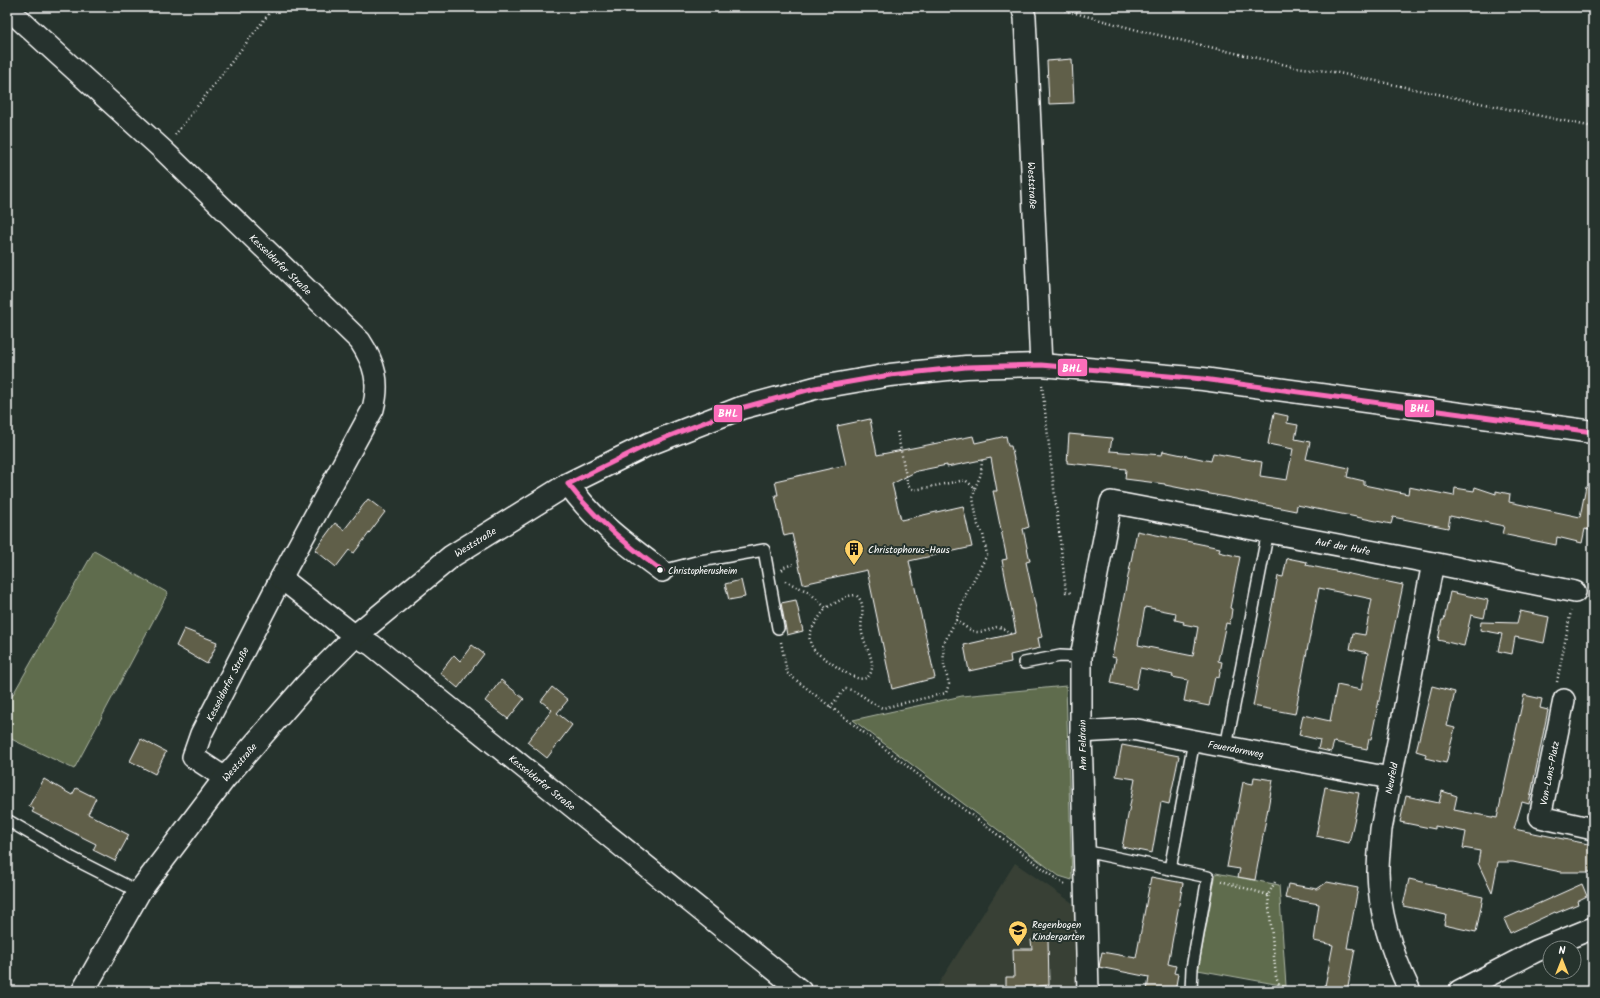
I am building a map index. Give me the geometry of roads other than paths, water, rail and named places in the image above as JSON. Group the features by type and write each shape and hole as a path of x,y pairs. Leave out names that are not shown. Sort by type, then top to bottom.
{"main road":[{"name":"Weststraße","path":"83,991 138,892 225,778 307,684 354,636 452,556 568,484 648,444 741,408 815,388 890,375 966,367 1038,374 1203,379 1593,432"}],"street":[{"name":"Weststraße","path":"1022,7 1025,17 1038,374"},
{"name":"Kesseldorfer Straße","path":"7,8 163,150 360,341 370,356 376,375 376,398 373,409 280,578 201,734 193,757 225,778"},
{"path":"568,484 580,501 611,533 662,571"},
{"name":"Auf der Hufe","path":"1111,502 1433,563 1575,592"},
{"name":"Am Feldrain","path":"1088,991 1081,732 1081,657 1111,502"},
{"name":"Neufeld","path":"1410,991 1398,966 1383,916 1378,873 1381,829 1390,778 1433,563"},
{"name":"Kesseldorfer Straße","path":"280,578 354,636 372,645 801,991"},
{"name":"Von-Lans-Platz","path":"1564,700 1540,817 1593,828"},
{"name":"Feuerdornweg","path":"1081,732 1132,729 1390,778"},
{"path":"1459,991 1536,951 1593,928"}],"lane":[{"path":"1226,747 1268,531"},
{"path":"662,571 700,561 764,550 778,628"},
{"path":"1024,663 1060,656 1081,657"},
{"path":"1170,869 1194,741"},
{"path":"7,820 72,858 138,892"},
{"path":"1084,851 1208,877 1192,968 1191,991"}],"place":[{"name":"Christophorus-Haus","path":"854,566"},
{"name":"Christopherusheim","path":"660,570"},
{"name":"Regenbogen Kindergarten","path":"1018,947"}]}
